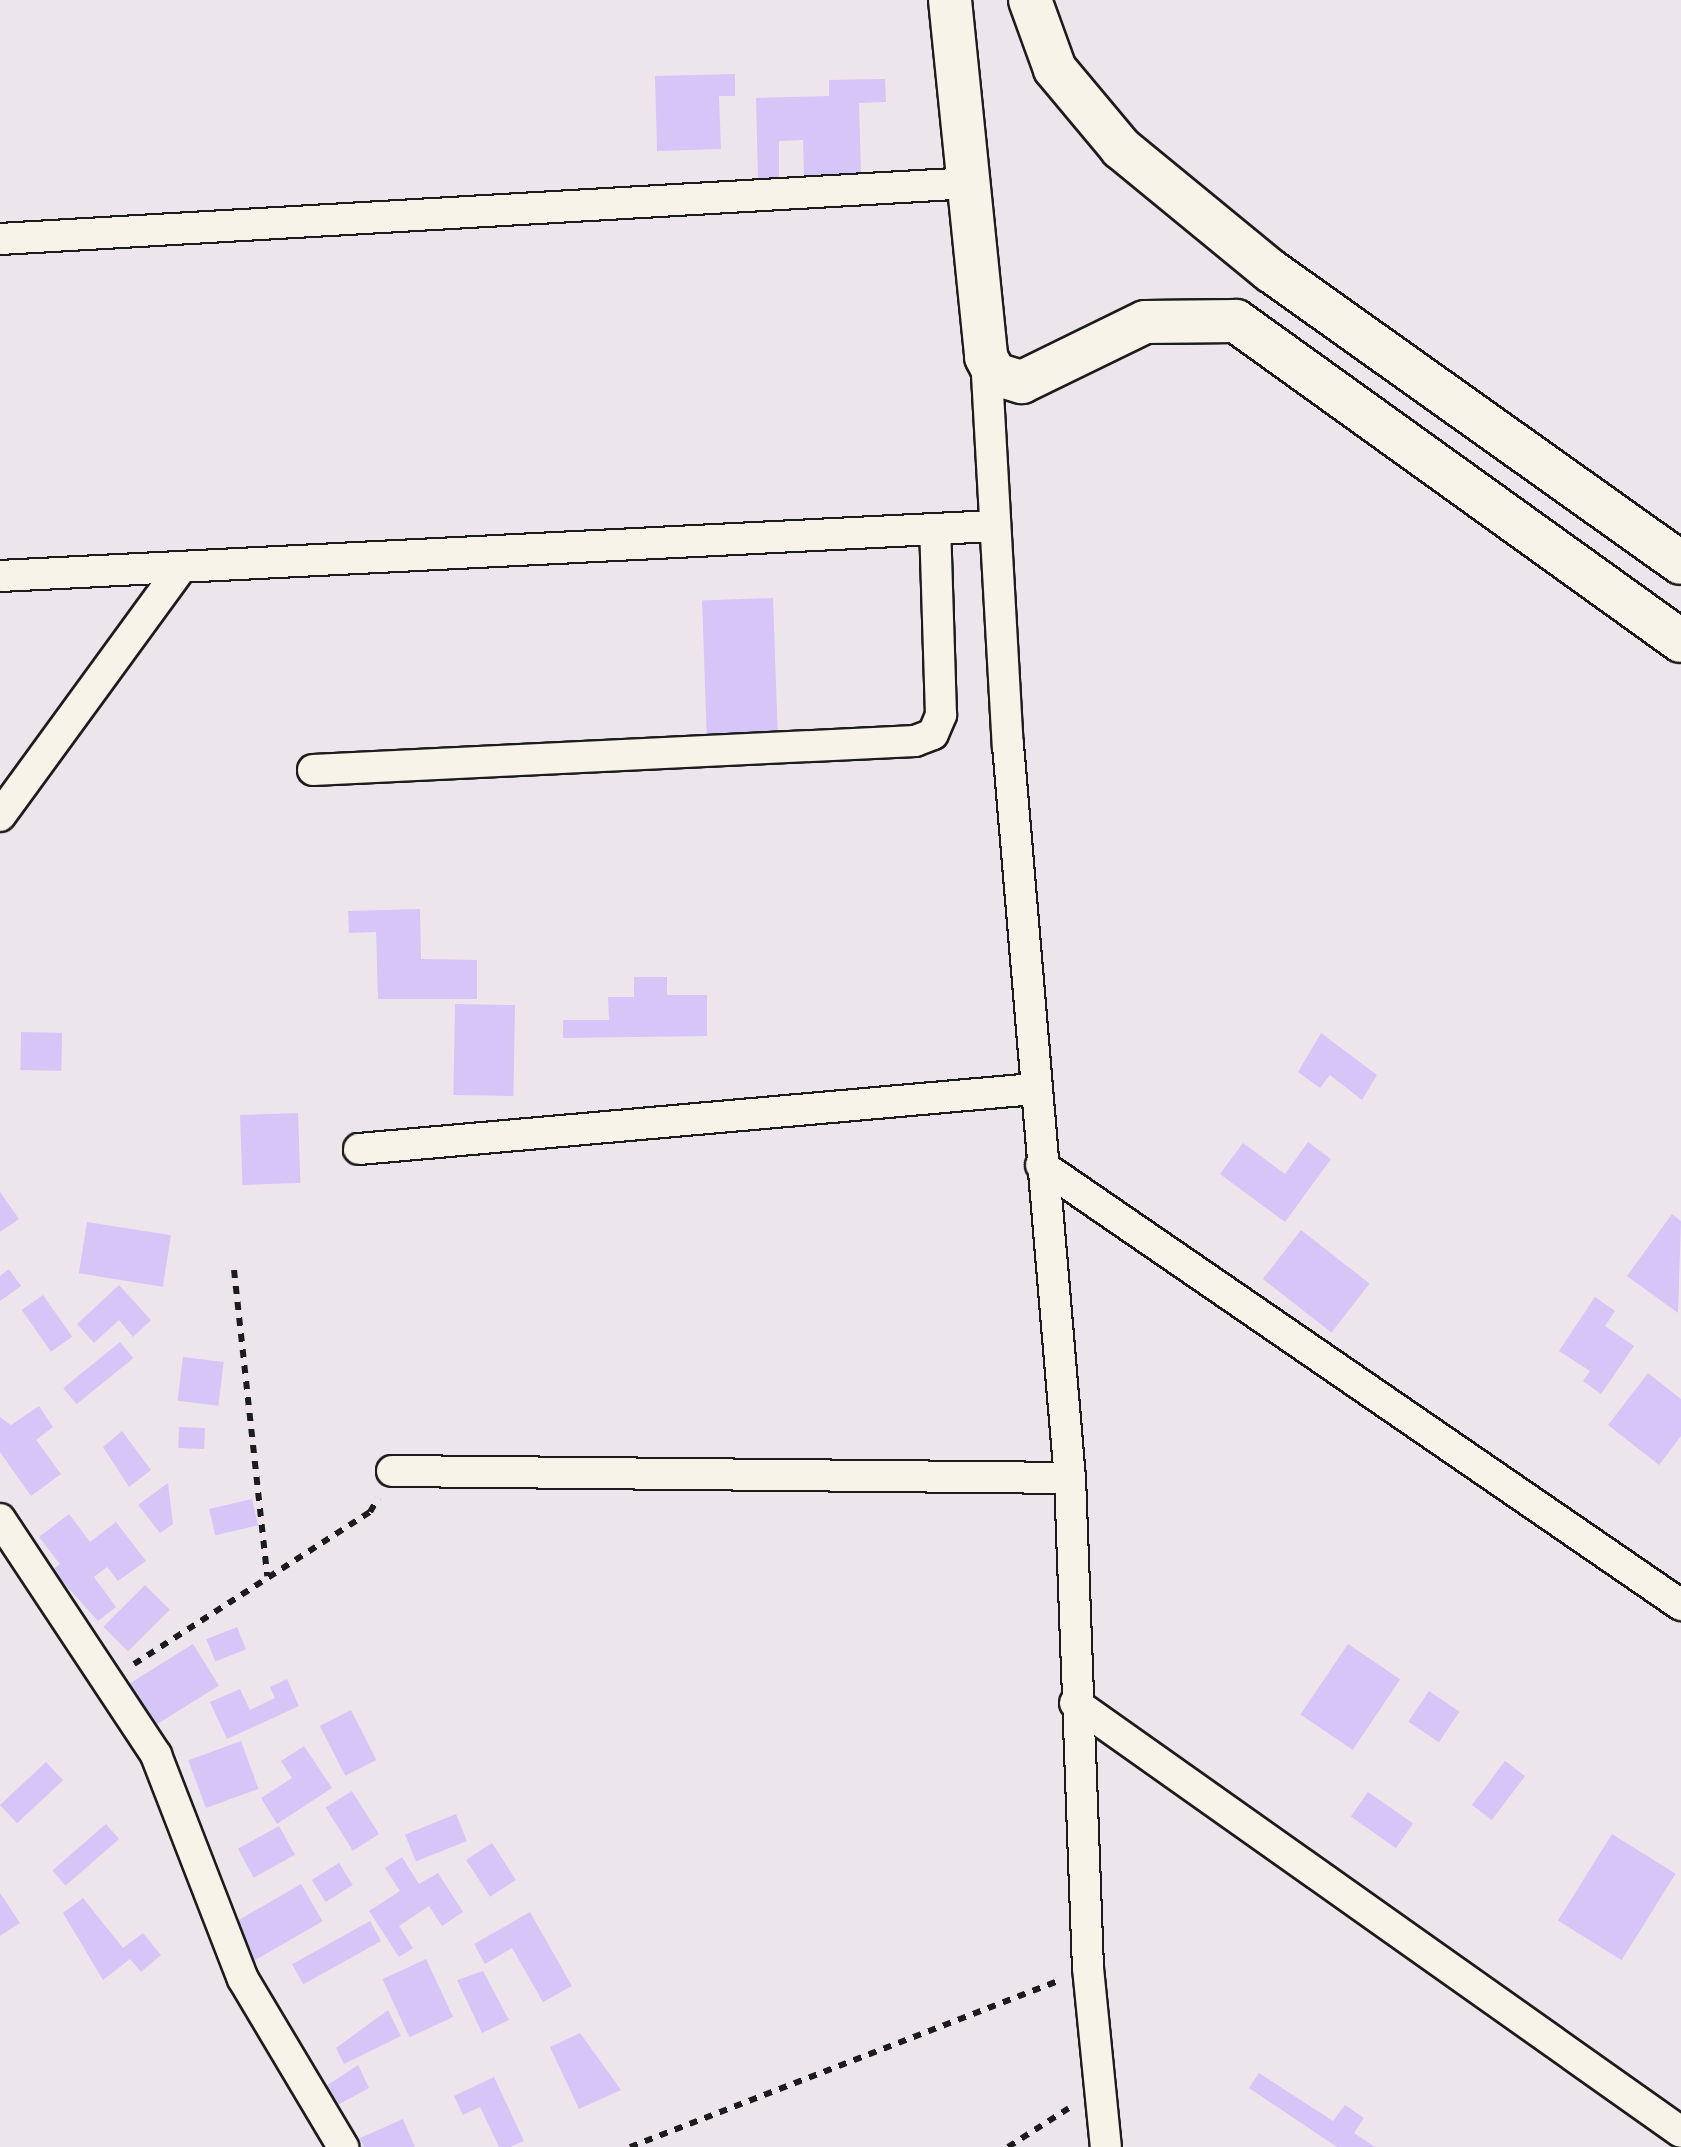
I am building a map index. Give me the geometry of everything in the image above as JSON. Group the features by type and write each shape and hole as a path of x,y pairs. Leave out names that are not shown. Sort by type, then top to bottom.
{"main road":[{"path":"950,0 986,357 995,374 1022,382 1145,322 1236,321 1681,640"},
{"path":"1030,0 1055,69 1121,148 1271,271 1681,562"},
{"path":"1236,321 1271,271"}],"street":[{"path":"0,239 971,184"},
{"path":"986,357 993,526 1034,1089 1070,1478 1075,1703 1088,1968 1106,2147"},
{"path":"0,576 177,573 993,526"},
{"path":"313,770 915,741 933,734 940,715 935,529"},
{"path":"0,816 177,573"},
{"path":"359,1149 1034,1089"},
{"path":"1041,1165 1681,1606"},
{"path":"392,1470 1070,1478"},
{"path":"0,1519 112,1679 156,1755 243,1979 343,2147"},
{"path":"1075,1703 1681,2132"}],"path":[{"path":"234,1270 267,1576"},
{"path":"112,1679 370,1512 392,1470"},
{"path":"630,2147 1088,1968"},
{"path":"1008,2147 1100,2089"}],"building":[{"path":"735,74 735,96 719,96 721,149 657,151 655,76"},
{"path":"885,79 886,102 859,103 861,175 804,176 803,140 779,141 779,178 758,179 756,98 829,96 829,80"},
{"path":"773,598 778,738 707,740 702,600"},
{"path":"420,909 421,959 477,960 477,999 378,999 376,932 349,933 348,911"},
{"path":"634,977 667,977 667,995 707,995 707,1036 563,1038 563,1020 609,1020 608,997 634,997"},
{"path":"455,1004 515,1005 513,1096 453,1095"},
{"path":"21,1032 62,1033 61,1071 20,1070"},
{"path":"1321,1033 1377,1075 1362,1100 1330,1075 1320,1088 1298,1072"},
{"path":"298,1113 300,1183 242,1185 240,1115"},
{"path":"1308,1142 1331,1159 1285,1222 1220,1174 1243,1143 1285,1174"},
{"path":"0,1192 19,1219 0,1232"},
{"path":"1672,1214 1681,1221 1678,1313 1627,1276"},
{"path":"87,1222 171,1235 163,1287 79,1273"},
{"path":"1301,1230 1370,1284 1331,1332 1263,1279"},
{"path":"9,1269 21,1286 0,1301 0,1276"},
{"path":"119,1285 151,1320 133,1337 119,1320 94,1343 77,1324"},
{"path":"43,1295 72,1337 51,1352 22,1310"},
{"path":"1595,1297 1615,1311 1605,1326 1634,1346 1601,1394 1583,1381 1590,1371 1559,1351"},
{"path":"120,1342 133,1358 76,1404 63,1388"},
{"path":"183,1357 224,1362 218,1406 178,1401"},
{"path":"1648,1373 1681,1399 1681,1436 1659,1465 1608,1425"},
{"path":"39,1406 53,1427 36,1440 61,1474 31,1496 0,1452 0,1417 11,1425"},
{"path":"179,1427 205,1428 204,1449 178,1448"},
{"path":"122,1431 151,1470 129,1487 103,1447"},
{"path":"168,1483 173,1524 160,1533 138,1505"},
{"path":"252,1499 258,1525 215,1535 209,1509"},
{"path":"69,1514 90,1542 116,1522 146,1561 118,1581 107,1567 94,1577 116,1607 98,1621 52,1570 60,1564 39,1537"},
{"path":"145,1585 170,1610 128,1651 103,1627"},
{"path":"237,1627 246,1649 215,1662 206,1639"},
{"path":"193,1644 219,1686 154,1726 128,1685"},
{"path":"1348,1644 1400,1679 1353,1750 1300,1714"},
{"path":"287,1679 299,1706 227,1739 210,1702 240,1689 250,1710 275,1698 270,1687"},
{"path":"1429,1691 1460,1712 1439,1742 1408,1722"},
{"path":"351,1710 376,1760 345,1776 320,1726"},
{"path":"241,1741 258,1789 206,1808 188,1760"},
{"path":"304,1746 332,1788 277,1824 261,1798 292,1778 281,1761"},
{"path":"1505,1761 1525,1776 1492,1820 1472,1805"},
{"path":"46,1762 63,1780 17,1823 0,1805"},
{"path":"352,1791 379,1834 353,1851 326,1807"},
{"path":"1368,1792 1413,1824 1396,1848 1351,1817"},
{"path":"456,1814 467,1841 416,1861 405,1835"},
{"path":"106,1824 119,1839 66,1886 52,1871"},
{"path":"279,1826 295,1855 254,1878 238,1849"},
{"path":"1612,1834 1676,1874 1622,1960 1558,1921"},
{"path":"492,1843 516,1880 490,1897 466,1860"},
{"path":"402,1857 419,1884 438,1873 463,1912 442,1926 429,1906 399,1926 413,1948 399,1957 369,1911 400,1891 385,1868"},
{"path":"339,1863 353,1885 326,1902 312,1880"},
{"path":"301,1884 322,1921 252,1962 231,1925"},
{"path":"0,1893 20,1923 0,1936"},
{"path":"83,1898 123,1948 143,1933 161,1955 141,1972 130,1959 103,1980 63,1913"},
{"path":"530,1912 572,1986 543,2002 512,1948 485,1964 474,1944"},
{"path":"370,1921 381,1941 303,1984 292,1964"},
{"path":"426,1959 453,2017 410,2037 382,1979"},
{"path":"483,1971 509,2020 482,2033 457,1980"},
{"path":"388,2010 401,2036 344,2064 336,2048"},
{"path":"580,2033 621,2090 579,2109 550,2047"},
{"path":"358,2065 369,2088 336,2106 323,2088"},
{"path":"1259,2073 1333,2121 1345,2105 1364,2118 1354,2133 1375,2147 1337,2147 1249,2088"},
{"path":"494,2077 524,2141 510,2147 499,2147 480,2107 463,2115 454,2096"},
{"path":"403,2119 415,2147 364,2147 360,2138"}]}
